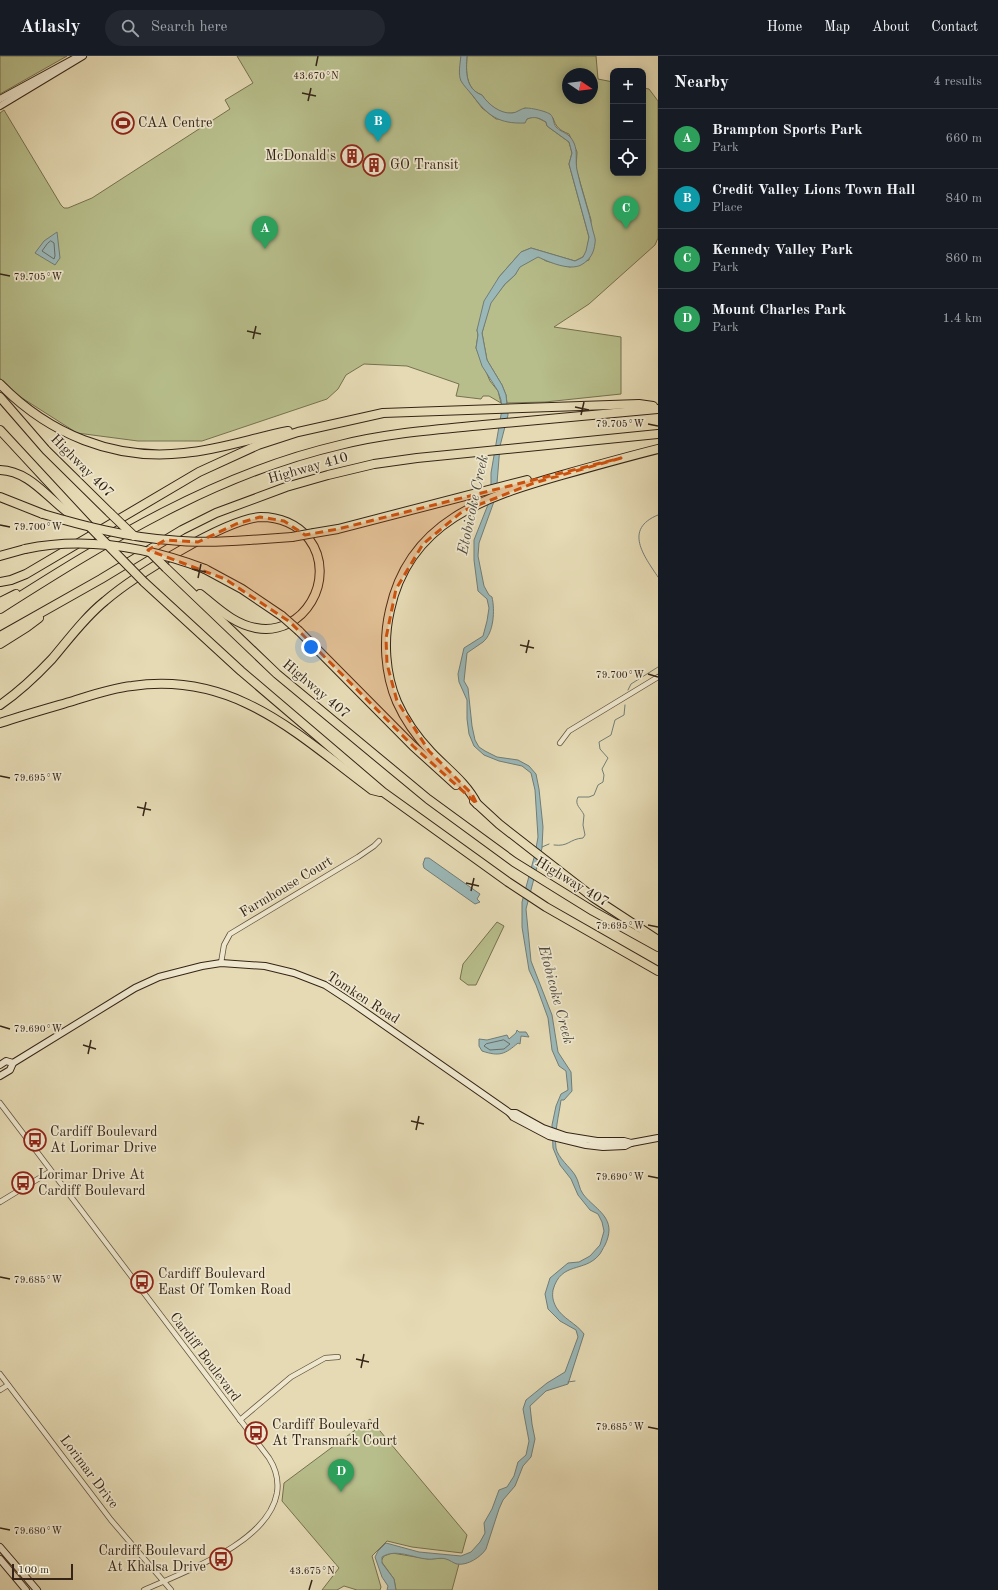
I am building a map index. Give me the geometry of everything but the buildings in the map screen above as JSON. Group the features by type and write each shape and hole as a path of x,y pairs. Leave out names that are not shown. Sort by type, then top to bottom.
{"highway":[{"path":"0,384 23,406 53,427 86,442 133,453 164,455 197,451 348,417 359,417"},
{"name":"Highway 407","path":"0,397 46,450 277,674 428,799 514,862 551,886 658,947"},
{"path":"0,582 11,580 26,574 166,490 228,458 258,445 298,432 359,417 383,413 640,404 658,408"},
{"name":"Highway 410","path":"0,610 32,589 153,517 203,492 272,465 317,450 364,439 412,432 658,408"},
{"path":"0,430 90,527 144,582 241,671 382,792 508,882 546,907 658,971"},
{"name":"Highway 410","path":"0,636 101,579 182,530 247,501 293,485 374,464 482,451 658,434"},
{"path":"0,497 43,514 106,530 154,539 199,542 292,537 345,527 478,493 508,489 658,449"},
{"path":"0,470 11,472 27,479 45,492 67,512 82,518"},
{"path":"477,804 472,794 430,751 402,712 390,677 386,638 393,597 401,577 422,544 440,527 463,511 508,489"},
{"path":"0,705 33,679 86,618 116,592 185,548 236,524 260,517 284,521 298,528 306,536 312,544 319,562 319,583 311,604 299,618 287,625 275,628 256,628 241,624 231,619 200,594 187,588"},
{"path":"0,556 26,549 57,544 112,545 163,554 205,569 242,589 282,616 299,631 413,746 477,804 594,898 658,940"},
{"path":"0,602 13,595 32,589"},
{"path":"0,644 27,627 49,609"},
{"path":"0,723 102,692 132,686 166,684 204,688 234,697 264,711 283,723 372,790 382,792"}],"main road":[{"path":"0,99 78,56"},
{"path":"0,106 83,56"},
{"name":"Tomken Road","path":"1,1077 10,1070 14,1063 135,988 159,976 221,963 265,966 294,973 324,985 351,1002 510,1113 516,1113 543,1131 566,1138 597,1141 624,1141 631,1143 658,1138"},
{"name":"Tomken Road","path":"0,1065 6,1061 14,1063"},
{"path":"0,1547 37,1590"},
{"path":"0,1559 26,1590"}],"street":[{"path":"560,743 569,730 658,677"},
{"name":"Farmhouse Court","path":"221,963 224,945 230,934 358,857 379,841"},
{"name":"Cardiff Boulevard","path":"0,1103 275,1468 278,1485 276,1495 272,1508 267,1517 258,1527 225,1552 144,1590"},
{"path":"0,1202 51,1171"},
{"path":"240,1420 290,1377 325,1358 338,1357"},
{"name":"Lorimar Drive","path":"0,1374 110,1518 171,1590"},
{"path":"0,1390 8,1385"}],"highlighted area":[{"path":"621,458 534,483 463,511 423,544 396,589 386,638 387,664 397,701 429,751 472,794 477,804 413,746 290,622 225,579 148,550 165,540 198,542 236,524 260,517 284,521 305,535 338,529"}],"green space":[{"path":"0,56 67,56 0,94"},
{"path":"237,56 461,56 461,80 482,108 496,119 527,119 534,116 546,122 547,126 569,142 572,153 569,164 589,237 587,251 583,257 575,261 531,248 521,252 499,277 477,330 478,335 476,348 490,381 498,391 501,403 489,396 483,396 481,399 456,396 459,384 407,366 364,364 346,375 338,389 327,399 202,441 138,441 77,433 11,391 0,378 0,113 4,110 61,205 64,208 68,208 92,198 230,109 225,100 253,83"},
{"path":"467,56 596,56 597,68 562,68 562,104 598,104 598,79 610,81 610,176 646,176 646,88 649,89 658,101 658,238 655,245 589,304 554,327 621,337 621,394 545,402 507,403 502,385 487,360 482,333 490,303 505,284 515,275 519,267 538,256 546,261 570,267 589,260 591,220 576,168 577,152 569,134 558,128 553,118 525,108 516,112 508,113 500,111 472,88 467,73"},
{"path":"497,922 504,926 476,985 468,985 460,979 463,964"},
{"path":"370,1419 467,1535 462,1553 412,1547 387,1541 372,1556 381,1587 380,1590 357,1590 344,1586 337,1590 322,1590 339,1568 282,1501 284,1483"},
{"path":"392,1553 428,1559 445,1558 459,1564 452,1590 396,1590 394,1579 381,1561 384,1556"}],"water":[{"name":"Etobicoke Creek","path":"461,56 467,56 467,73 472,88 482,95 491,105 503,112 508,113 514,113 526,108 548,113 552,117 556,127 572,139 576,150 576,166 595,238 593,253 587,261 576,267 553,263 538,257 520,267 491,303 482,333 487,360 502,385 506,395 508,415 500,446 496,496 479,543 478,556 484,586 489,595 492,597 493,621 487,638 467,653 464,681 468,688 475,740 479,747 497,757 518,760 529,766 536,774 543,827 542,848 526,909 531,961 552,1015 558,1052 571,1072 572,1091 564,1100 561,1100 556,1130 556,1148 557,1152 575,1175 583,1194 606,1219 609,1232 606,1243 599,1255 587,1264 573,1268 561,1275 553,1290 553,1301 556,1307 584,1334 568,1384 546,1391 530,1406 535,1439 531,1457 523,1466 515,1486 503,1500 486,1549 481,1555 465,1564 456,1564 444,1558 427,1559 399,1553 387,1554 382,1557 382,1563 394,1579 396,1590 387,1590 388,1586 382,1577 375,1557 378,1551 386,1543 419,1552 461,1556 471,1552 480,1542 485,1533 484,1523 492,1509 499,1490 507,1487 514,1476 518,1462 526,1455 529,1441 523,1409 526,1400 547,1383 565,1372 578,1337 576,1330 560,1321 548,1309 545,1294 550,1278 568,1263 579,1262 590,1256 600,1245 604,1231 598,1214 590,1210 578,1195 571,1179 560,1165 553,1148 552,1125 556,1106 561,1094 568,1090 566,1071 559,1066 552,1050 548,1018 529,970 522,927 522,902 538,837 535,790 531,773 522,766 499,761 484,755 474,746 469,734 467,700 459,682 458,674 464,648 483,636 489,608 487,599 478,591 474,560 474,540 491,497 491,473 502,409 498,391 482,366 476,348 478,335 477,330 484,301 499,277 521,252 531,248 575,261 583,257 589,237 569,164 572,153 569,142 547,126 546,122 539,119 530,118 527,119 525,123 516,123 501,120 489,114 478,103 461,81 459,72"},
{"path":"57,232 60,258 55,265 35,253 44,241"},
{"path":"425,858 429,858 480,894 477,899 480,902 475,904 424,868 423,864"},
{"path":"517,1030 519,1032 526,1032 529,1037 521,1036 520,1044 518,1043 506,1052 498,1054 488,1053 482,1051 479,1046 479,1039 487,1040 507,1035 509,1039 516,1033"}],"waterway":[{"path":"658,515 647,521 641,528 639,535 643,552 658,577"},
{"path":"628,690 631,684 658,667"},
{"path":"554,845 563,845 583,838 585,835 583,825 584,815 577,804 577,800 578,797 589,797 594,795 598,785 603,782 604,775 602,769 608,758 600,749 599,742 611,735 615,720 624,715 625,705"},
{"path":"542,847 549,844"},
{"path":"568,1382 575,1381"}],"place":[{"name":"CAA Centre","path":"123,123"},
{"name":"Credit Valley Lions Town Hall","path":"378,142"},
{"name":"McDonald's","path":"352,156"},
{"name":"GO Transit","path":"374,165"},
{"name":"Kennedy Valley Park","path":"626,229"},
{"name":"Brampton Sports Park","path":"265,249"},
{"name":"Cardiff Boulevard At Lorimar Drive","path":"35,1140"},
{"name":"Lorimar Drive At Cardiff Boulevard","path":"23,1183"},
{"name":"Cardiff Boulevard East Of Tomken Road","path":"142,1282"},
{"name":"Cardiff Boulevard At Transmark Court","path":"256,1433"},
{"name":"Mount Charles Park","path":"341,1492"},
{"name":"Cardiff Boulevard At Khalsa Drive","path":"221,1559"}]}
